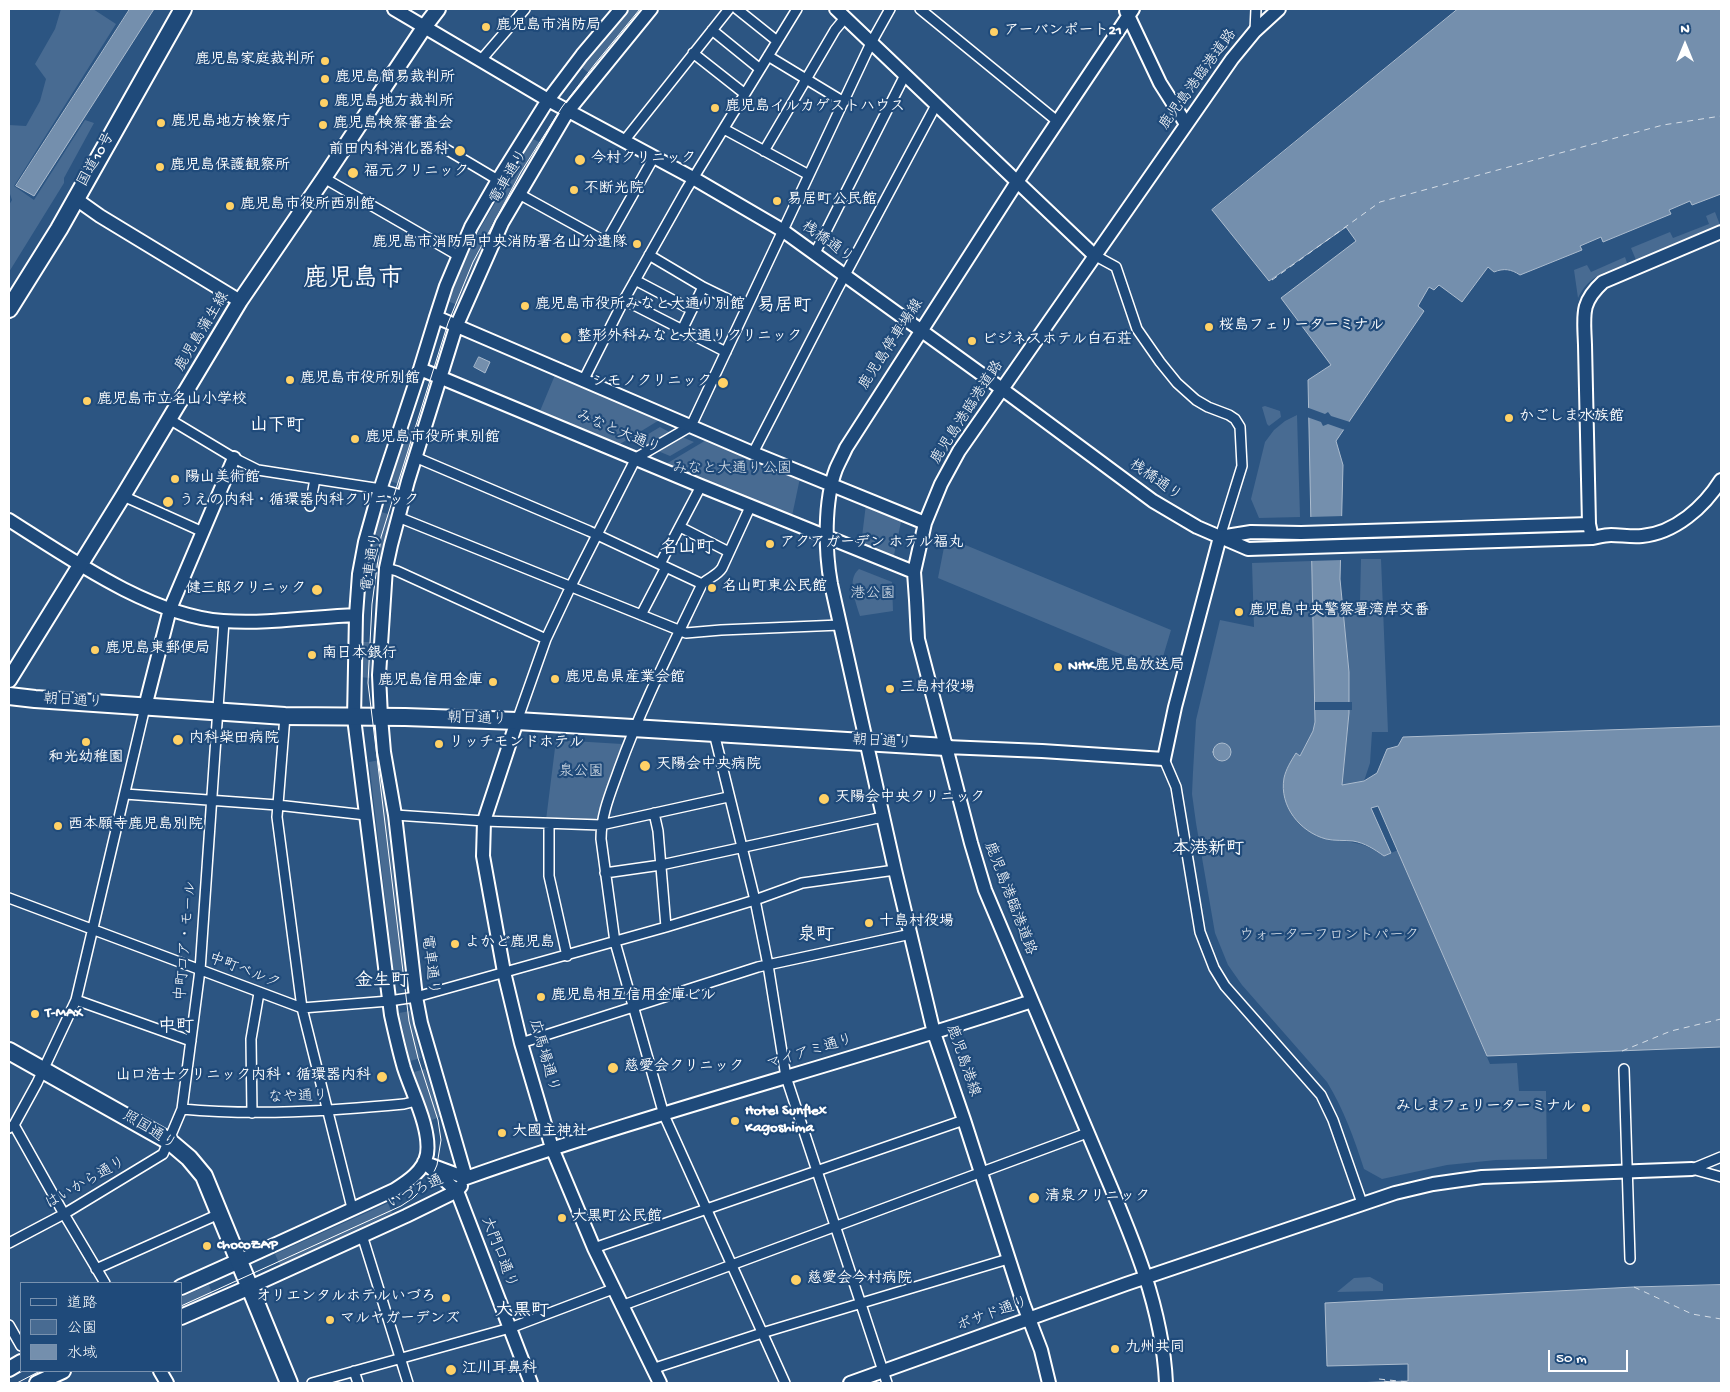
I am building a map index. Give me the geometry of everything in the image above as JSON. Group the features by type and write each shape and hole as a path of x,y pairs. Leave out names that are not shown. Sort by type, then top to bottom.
{"highway":[{"name":"国道10号","path":"9,309 59,229 183,9"},
{"name":"朝日通り","path":"9,696 285,716 517,721 946,747"},
{"name":"照国通り","path":"9,1052 169,1140 189,1158 204,1176 289,1383"}],"main road":[{"name":"鹿児島蒲生線","path":"9,680 123,496 240,301 438,9"},
{"path":"182,1288 239,1261"},
{"path":"182,1317 250,1287"},
{"path":"9,1369 20,1363"},
{"path":"40,1380 60,1372"}],"street":[{"name":"桟橋通り","path":"394,9 548,100 693,178 782,230 1153,501 1191,524 1248,549 1592,538 1609,535 1641,536 1655,533 1677,524 1690,515 1708,498 1721,480"},
{"path":"481,60 524,9"},
{"name":"電車通り","path":"424,1162 427,1155 426,1134 396,1041 389,1001 354,718 356,615 365,542 380,489 446,286 471,227 548,100 582,55 621,9"},
{"name":"電車通り","path":"466,1178 421,1023 416,997 395,815 384,752 381,717 379,675 386,568 415,457 456,327 502,223 568,111 651,9"},
{"path":"624,141 729,9"},
{"path":"737,9 776,41"},
{"path":"583,381 624,300 693,178 797,9"},
{"path":"836,9 1094,255 1116,267 1137,329 1160,362 1177,383 1196,400 1229,415 1235,419 1240,427 1242,466 1209,572 1177,698 1164,760 1176,787 1200,932 1214,968 1226,986 1321,1096 1336,1128 1362,1203"},
{"path":"517,721 546,639 636,458 691,426 871,43 890,9"},
{"path":"920,9 1057,121"},
{"path":"1255,31 1256,9"},
{"name":"鹿児島港臨港道路","path":"1166,1383 1163,1353 1140,1257 985,890 918,639 914,572 925,523 941,484 960,451 1232,58 1255,31 1279,9"},
{"path":"1129,11 1160,84 1186,124"},
{"name":"鹿児島停車場線","path":"867,742 828,570 828,512 836,470 846,448 1129,11"},
{"path":"764,151 835,30 845,18"},
{"path":"712,30 760,69"},
{"path":"693,53 745,94"},
{"path":"768,56 844,102"},
{"path":"815,253 905,75"},
{"path":"753,453 936,104"},
{"path":"724,129 809,175"},
{"path":"444,148 498,180"},
{"path":"519,194 606,242 654,157"},
{"path":"324,178 459,256"},
{"path":"76,199 100,216 240,301"},
{"path":"1592,538 1589,524 1584,317 1586,301 1591,292 1603,282 1721,232"},
{"path":"649,256 703,287 746,308"},
{"path":"635,280 692,310"},
{"path":"682,330 703,287"},
{"path":"624,300 726,352"},
{"path":"436,317 753,453 925,523"},
{"name":"みなと大通り","path":"420,369 914,572"},
{"path":"169,419 234,458 258,470 380,489 404,496"},
{"path":"415,457 597,535 702,584"},
{"path":"104,1282 12,1127 43,1070 76,1000 170,609 234,458"},
{"path":"310,506 315,479"},
{"path":"641,615 680,527 701,486"},
{"path":"123,496 203,532"},
{"path":"751,505 717,575 702,584 634,728 606,803 601,825 614,942 664,1114 785,1383"},
{"path":"398,517 686,633 840,625"},
{"path":"9,520 80,565 150,602 198,618 224,621 281,620 356,615"},
{"path":"1220,537 1251,532 1300,533 1589,524"},
{"path":"680,527 729,552"},
{"path":"386,568 397,571 546,639"},
{"name":"中町コア・モール","path":"169,1140 182,1109 200,970 216,711 224,621"},
{"path":"285,716 277,805 302,1008 352,1208"},
{"name":"広馬場通り","path":"517,721 484,821 483,856 504,972 521,1043 552,1148 594,1248 660,1383"},
{"path":"714,733 728,797 755,900 768,965 786,1077 886,1378"},
{"name":"鹿児島港線","path":"867,742 895,870 934,1032 1008,1258 1041,1350 1048,1383"},
{"path":"946,747 1042,751 1164,760"},
{"path":"125,794 277,805 366,815"},
{"path":"395,815 484,821 601,825 728,797"},
{"path":"654,813 661,865 666,927"},
{"path":"605,873 661,865 883,817"},
{"path":"549,824 549,876 567,956"},
{"name":"中町ベルク","path":"11,899 302,1008 416,997 666,927 755,900 802,883 895,870"},
{"path":"9,909 11,899"},
{"path":"521,1043 768,965 911,934"},
{"path":"252,1113 251,1040 259,993"},
{"path":"76,1000 192,1042"},
{"name":"マイアミ通り","path":"466,1178 552,1148 1032,1001"},
{"path":"1624,1069 1630,1259"},
{"name":"なや通り","path":"182,1109 228,1113 327,1111 404,1104 416,1101"},
{"path":"594,1248 964,1120"},
{"path":"621,1306 1087,1133"},
{"name":"はいから通り","path":"9,1244 64,1214 163,1154 169,1140"},
{"path":"1692,1169 1721,1157"},
{"path":"424,1162 457,1191"},
{"name":"いづろ通","path":"239,1261 394,1190 406,1183 424,1162 466,1178 457,1191 250,1287"},
{"path":"1692,1169 1721,1177"},
{"name":"ボサド通り","path":"850,1383 886,1378 1030,1320 1146,1278 1362,1203 1414,1188 1470,1178 1692,1169"},
{"name":"大門口通り","path":"457,1191 531,1383"},
{"path":"96,1269 219,1214"},
{"path":"362,1235 408,1383"},
{"path":"652,1369 762,1333 1008,1258"},
{"path":"312,1383 510,1328 613,1289"},
{"path":"9,1325 20,1344"},
{"path":"354,1371 358,1383"},
{"path":"161,1372 167,1383"}],"green space":[{"path":"61,9 93,9 116,24 14,186 34,200 85,120 94,123 64,178 64,183 9,272 9,205 12,200 9,191 9,125 26,126 40,101 46,79 35,64 55,29"},
{"path":"630,9 646,9 590,74 581,67"},
{"path":"533,139 543,144 491,232 470,273 458,305 447,301 460,269 481,227"},
{"path":"1715,212 1720,225 1636,260 1631,248 1670,232 1673,238 1709,224 1706,216"},
{"path":"1625,257 1627,263 1593,279 1587,284 1578,298 1574,270 1587,265 1591,272"},
{"name":"みなと大通り公園","path":"555,375 661,419 620,444 540,411"},
{"path":"1265,406 1280,411 1281,417 1269,426 1262,407"},
{"path":"1297,415 1300,517 1259,518 1251,499 1265,442 1274,430 1285,421"},
{"path":"660,427 671,433 647,447 635,442"},
{"path":"407,428 417,432 401,485 390,481"},
{"path":"682,437 694,442 670,456 658,451"},
{"name":"みなと大通り公園","path":"708,439 800,478 792,516 666,464"},
{"path":"866,504 897,518 901,522 894,555 890,557 861,545"},
{"path":"381,512 392,515 383,545 378,574 367,572 372,542"},
{"path":"946,537 1171,630 1159,670 938,578"},
{"path":"1361,559 1381,559 1388,732 1372,732 1370,763 1364,781 1342,786 1349,713 1349,672 1342,604 1360,602"},
{"name":"ウォーターフロントパーク","path":"1312,561 1315,722 1313,731 1300,756 1296,753 1327,840 1357,843 1384,856 1398,850 1490,1064 1517,1063 1519,1091 1546,1091 1547,1159 1496,1160 1447,1165 1382,1179 1364,1169 1348,1124 1327,1082 1242,985 1228,965 1215,933 1192,794 1196,720 1220,620 1254,627 1252,563"},
{"name":"港公園","path":"859,569 892,582 893,611 860,616 853,591 853,579"},
{"path":"362,642 373,642 370,678 359,677"},
{"name":"泉公園","path":"556,740 622,744 597,818 593,821 546,820"},
{"path":"380,760 405,973 394,974 369,762"},
{"path":"410,1011 421,1058 410,1061 399,1013"},
{"path":"425,1069 440,1117 429,1121 414,1072"},
{"path":"388,1203 392,1213 280,1265 275,1254"},
{"path":"1370,1277 1383,1284 1383,1291 1337,1292 1354,1278"},
{"path":"209,1285 213,1295 182,1309 182,1297"}],"water":[{"path":"130,9 154,9 34,196 16,186"},
{"path":"1458,9 1721,9 1721,194 1692,205 1690,201 1669,210 1671,214 1603,242 1601,237 1580,246 1582,250 1520,275 1514,271 1507,270 1494,272 1488,267 1462,302 1439,285 1434,290 1429,287 1418,306 1424,311 1336,441 1343,465 1340,579 1349,672 1349,713 1342,785 1364,781 1377,773 1387,749 1398,746 1403,737 1721,726 1721,1047 1487,1056 1378,806 1371,808 1391,853 1384,856 1362,843 1332,840 1317,836 1300,824 1293,816 1285,798 1283,788 1286,771 1296,753 1300,756 1313,731 1315,722 1308,380 1331,365 1281,298 1356,241 1346,227 1269,281 1212,210"},
{"path":"479,357 490,362 485,373 474,367"},
{"path":"1218,743 1226,743 1231,748 1229,759 1218,761 1213,756 1213,748"},
{"path":"1721,1285 1721,1383 1353,1383 1408,1381 1408,1364 1327,1366 1325,1303 1634,1287"}],"pier":[{"path":"1306,407 1325,414 1328,412 1331,416 1350,422 1345,430 1328,424 1323,426 1321,422 1307,417"},
{"path":"1344,516 1343,560 1309,561 1309,517"},
{"path":"1315,702 1352,702 1352,710 1315,710"}],"ferry route":[{"path":"1272,280 1380,202 1663,125 1721,116"},
{"path":"1622,1051 1671,1031 1721,1019"},
{"path":"1634,1287 1692,1314 1721,1319"},
{"path":"1379,1379 1418,1383"},
{"path":"1384,1381 1395,1383"},
{"path":"1390,1381 1402,1383"}],"tram line":[{"path":"182,1306 401,1206 413,1198 430,1181 437,1165 441,1140 438,1120 418,1058 409,1021 368,683 372,604 381,537 448,323 473,262 521,172 562,107 640,9"},
{"path":"17,1383 38,1372"}],"place":[{"name":"鹿児島市消防局","path":"486,27"},
{"name":"アーバンポート21","path":"994,32"},
{"name":"鹿児島家庭裁判所","path":"325,61"},
{"name":"鹿児島簡易裁判所","path":"325,79"},
{"name":"鹿児島地方裁判所","path":"324,103"},
{"name":"鹿児島イルカゲストハウス","path":"715,108"},
{"name":"鹿児島地方検察庁","path":"161,123"},
{"name":"鹿児島検察審査会","path":"323,125"},
{"name":"前田内科消化器科","path":"460,151"},
{"name":"今村クリニック","path":"580,160"},
{"name":"鹿児島保護観察所","path":"160,167"},
{"name":"福元クリニック","path":"353,173"},
{"name":"不断光院","path":"574,190"},
{"name":"易居町公民館","path":"777,201"},
{"name":"鹿児島市役所西別館","path":"230,206"},
{"name":"鹿児島市消防局中央消防署名山分遣隊","path":"637,244"},
{"name":"鹿児島市役所みなと大通り別館","path":"525,306"},
{"name":"桜島フェリーターミナル","path":"1209,327"},
{"name":"整形外科みなと大通りクリニック","path":"566,338"},
{"name":"ビジネスホテル白石荘","path":"972,341"},
{"name":"鹿児島市役所別館","path":"290,380"},
{"name":"シモノクリニック","path":"723,383"},
{"name":"鹿児島市立名山小学校","path":"87,401"},
{"name":"かごしま水族館","path":"1509,418"},
{"name":"鹿児島市役所東別館","path":"355,439"},
{"name":"陽山美術館","path":"175,479"},
{"name":"うえの内科・循環器内科クリニック","path":"168,502"},
{"name":"アクアガーデン ホテル福丸","path":"770,544"},
{"name":"名山町東公民館","path":"712,588"},
{"name":"健三郎クリニック","path":"317,590"},
{"name":"鹿児島中央警察署湾岸交番","path":"1239,612"},
{"name":"鹿児島東郵便局","path":"95,650"},
{"name":"南日本銀行","path":"312,655"},
{"name":"NHK鹿児島放送局","path":"1058,667"},
{"name":"鹿児島県産業会館","path":"555,679"},
{"name":"鹿児島信用金庫","path":"493,682"},
{"name":"三島村役場","path":"890,689"},
{"name":"内科柴田病院","path":"178,740"},
{"name":"和光幼稚園","path":"86,742"},
{"name":"リッチモンドホテル","path":"439,744"},
{"name":"天陽会中央病院","path":"645,766"},
{"name":"天陽会中央クリニック","path":"824,799"},
{"name":"西本願寺鹿児島別院","path":"58,826"},
{"name":"十島村役場","path":"869,923"},
{"name":"よかど鹿児島","path":"455,944"},
{"name":"鹿児島相互信用金庫ビル","path":"541,997"},
{"name":"T-MAX","path":"35,1014"},
{"name":"慈愛会クリニック","path":"613,1068"},
{"name":"山口浩士クリニック内科・循環器内科","path":"382,1077"},
{"name":"みしまフェリーターミナル","path":"1586,1108"},
{"name":"Hotel Sunflex Kagoshima","path":"735,1121"},
{"name":"大國主神社","path":"502,1133"},
{"name":"清泉クリニック","path":"1034,1198"},
{"name":"大黒町公民館","path":"562,1218"},
{"name":"chocoZAP","path":"207,1246"},
{"name":"慈愛会今村病院","path":"796,1280"},
{"name":"オリエンタルホテルいづろ","path":"446,1298"},
{"name":"マルヤガーデンズ","path":"330,1320"},
{"name":"九州共同","path":"1115,1349"},
{"name":"江川耳鼻科","path":"451,1370"}],"district":[{"name":"鹿児島市","path":"353,281"},
{"name":"易居町","path":"784,307"},
{"name":"山下町","path":"277,427"},
{"name":"名山町","path":"687,549"},
{"name":"本港新町","path":"1208,850"},
{"name":"泉町","path":"816,936"},
{"name":"金生町","path":"382,982"},
{"name":"中町","path":"176,1028"},
{"name":"大黒町","path":"522,1312"}]}
